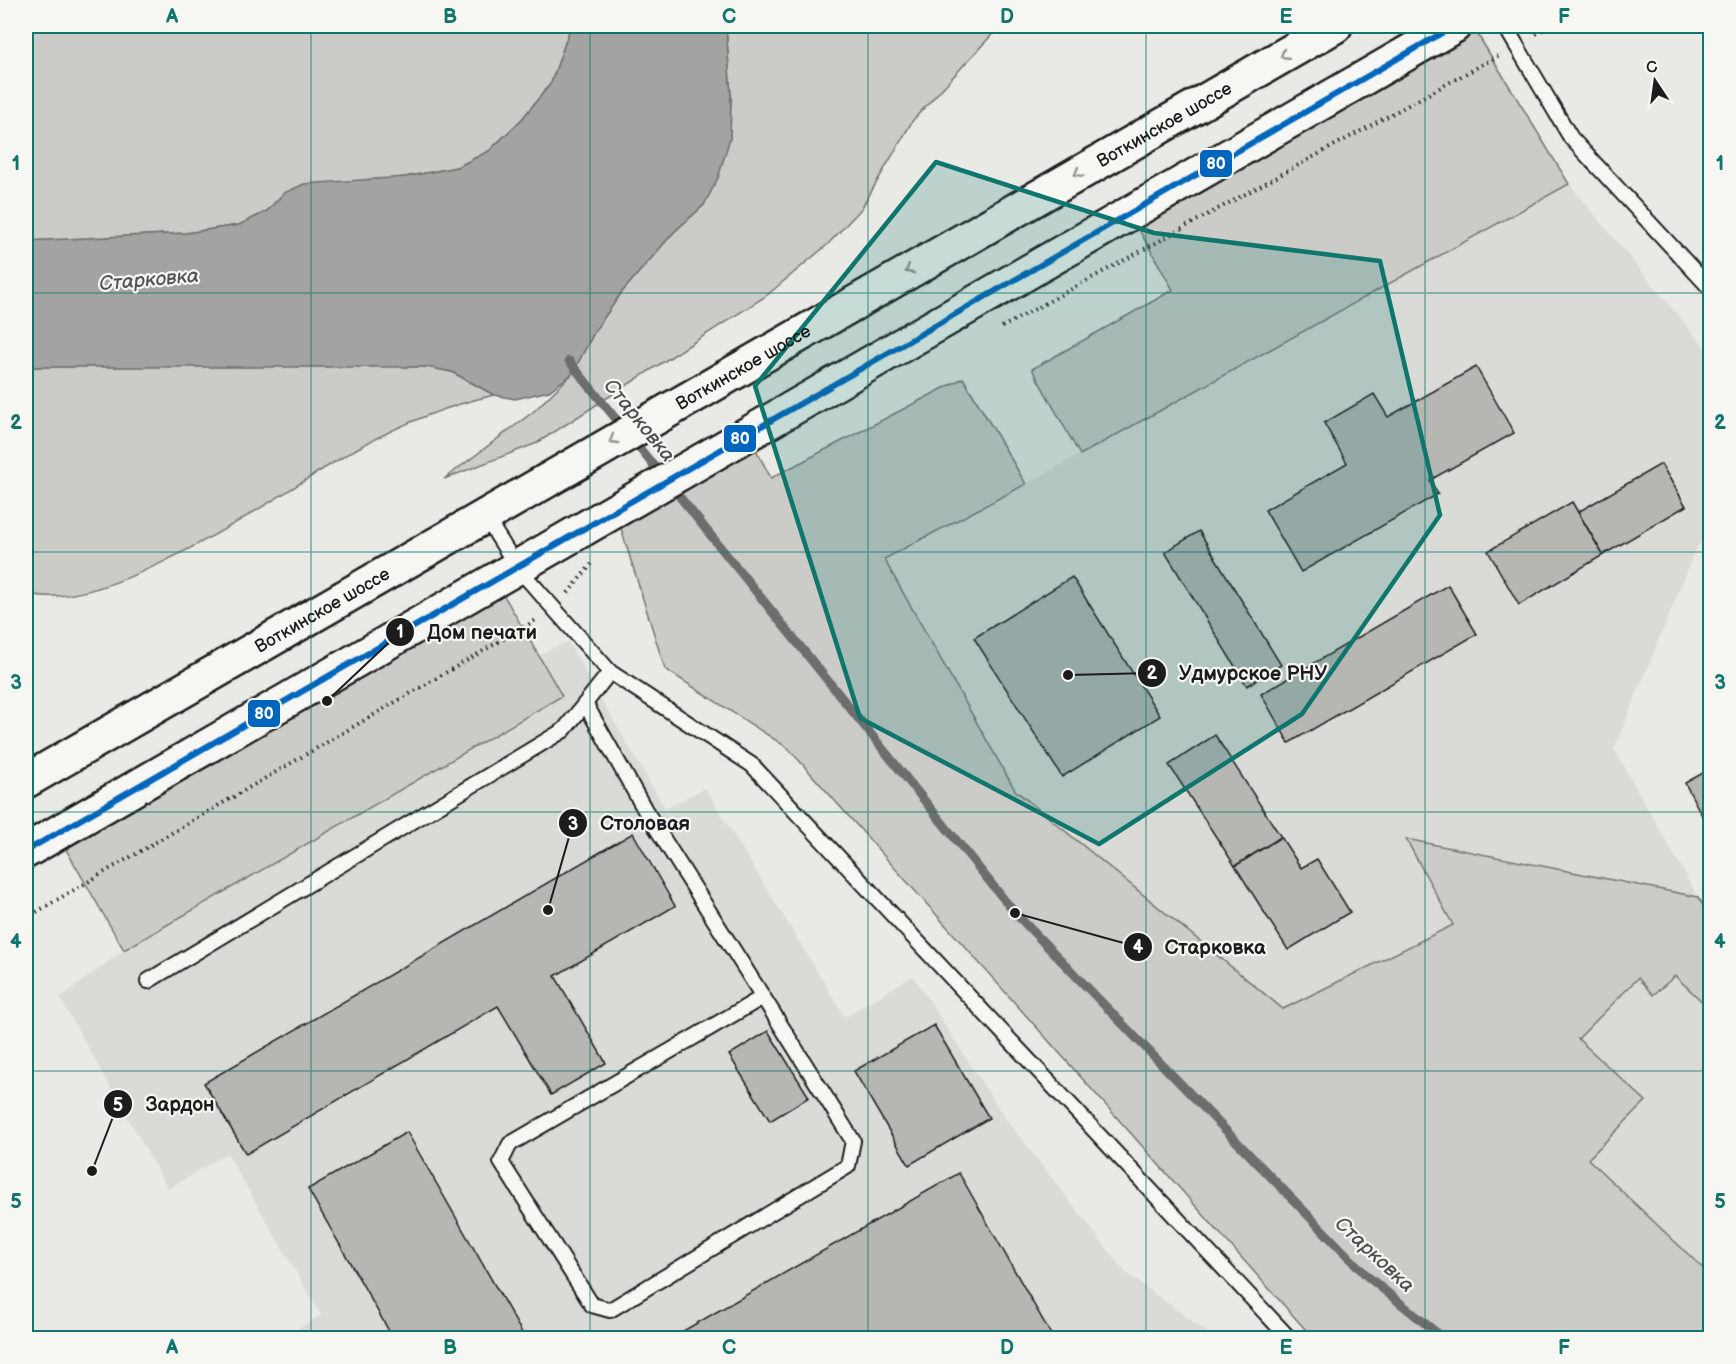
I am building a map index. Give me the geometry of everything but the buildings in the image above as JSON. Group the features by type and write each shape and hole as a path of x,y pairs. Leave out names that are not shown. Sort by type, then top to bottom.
{"main road":[{"name":"Воткинское шоссе","path":"26,781 484,514 1335,26"},
{"path":"26,851 1454,26"}],"lane":[{"path":"1505,26 1571,138 1710,288"},
{"path":"484,514 517,567 610,672 752,765 1289,1338"},
{"path":"148,981 564,730 610,672"},
{"path":"586,705 645,810 763,997 853,1141 848,1166 610,1310 592,1305 501,1162 510,1144 763,997"}],"path":[{"path":"996,330 1517,46 1549,26"},
{"path":"26,918 555,609 597,558"}],"highlighted area":[{"path":"936,162 1154,233 1380,261 1440,515 1302,714 1099,844 860,718 755,386"}],"shaded area":[{"path":"26,26 571,26 551,83 522,119 489,151 457,167 405,177 284,193 266,212 239,225 186,233 32,242 26,241"},
{"path":"726,26 1000,26 913,120 861,209 827,245 766,296 537,443 444,479 533,412 572,374 596,329 622,292 674,232 704,205 730,138 731,96"},
{"path":"1475,30 1569,184 1080,455 1032,369 1173,290 1134,221"},
{"path":"1569,184 1710,354 1710,538 1697,546 1614,749 1698,897 1407,839 1454,925 1283,1009 1015,790 884,559 1080,455"},
{"path":"343,365 427,367 452,372 494,395 441,410 374,439 242,519 148,569 102,587 61,596 26,593 26,367"},
{"path":"963,378 1026,484 884,559 1015,790 1283,1009 1453,925 1406,839 1698,897 1710,917 1710,1009 1675,976 1653,995 1638,978 1578,1039 1646,1101 1588,1159 1710,1275 1710,1338 1313,1338 788,748 665,669 618,519 754,446 771,478"},
{"path":"502,592 562,696 124,950 64,846"},
{"path":"568,642 665,809 705,788 845,1017 913,976 1005,1118 1125,1272 1215,1338 283,1338 321,1315 227,1153 168,1189 60,998 124,950 562,697 538,655"},
{"path":"1675,976 1710,1009 1710,1275 1588,1158 1578,1039 1638,978"}],"water":[{"path":"571,26 726,26 731,96 730,138 718,178 704,205 674,232 622,292 596,329 572,374 549,391 515,399 494,395 452,372 427,367 26,367 26,241 186,233 239,225 266,212 284,193 304,184 405,177 457,167 489,151 522,119 551,83"}],"waterway":[{"name":"Старковка","path":"569,361 662,476"},
{"name":"Старковка","path":"671,486 1015,913 1367,1276 1443,1338"}],"transit line":[{"name":"80","path":"26,851 1454,26"}],"place":[{"name":"Удмурское РНУ","path":"1068,675"},
{"name":"Дом печати","path":"327,701"},
{"name":"Столовая","path":"548,910"},
{"name":"Старковка","path":"1015,913"},
{"name":"Зардон","path":"92,1171"}]}
